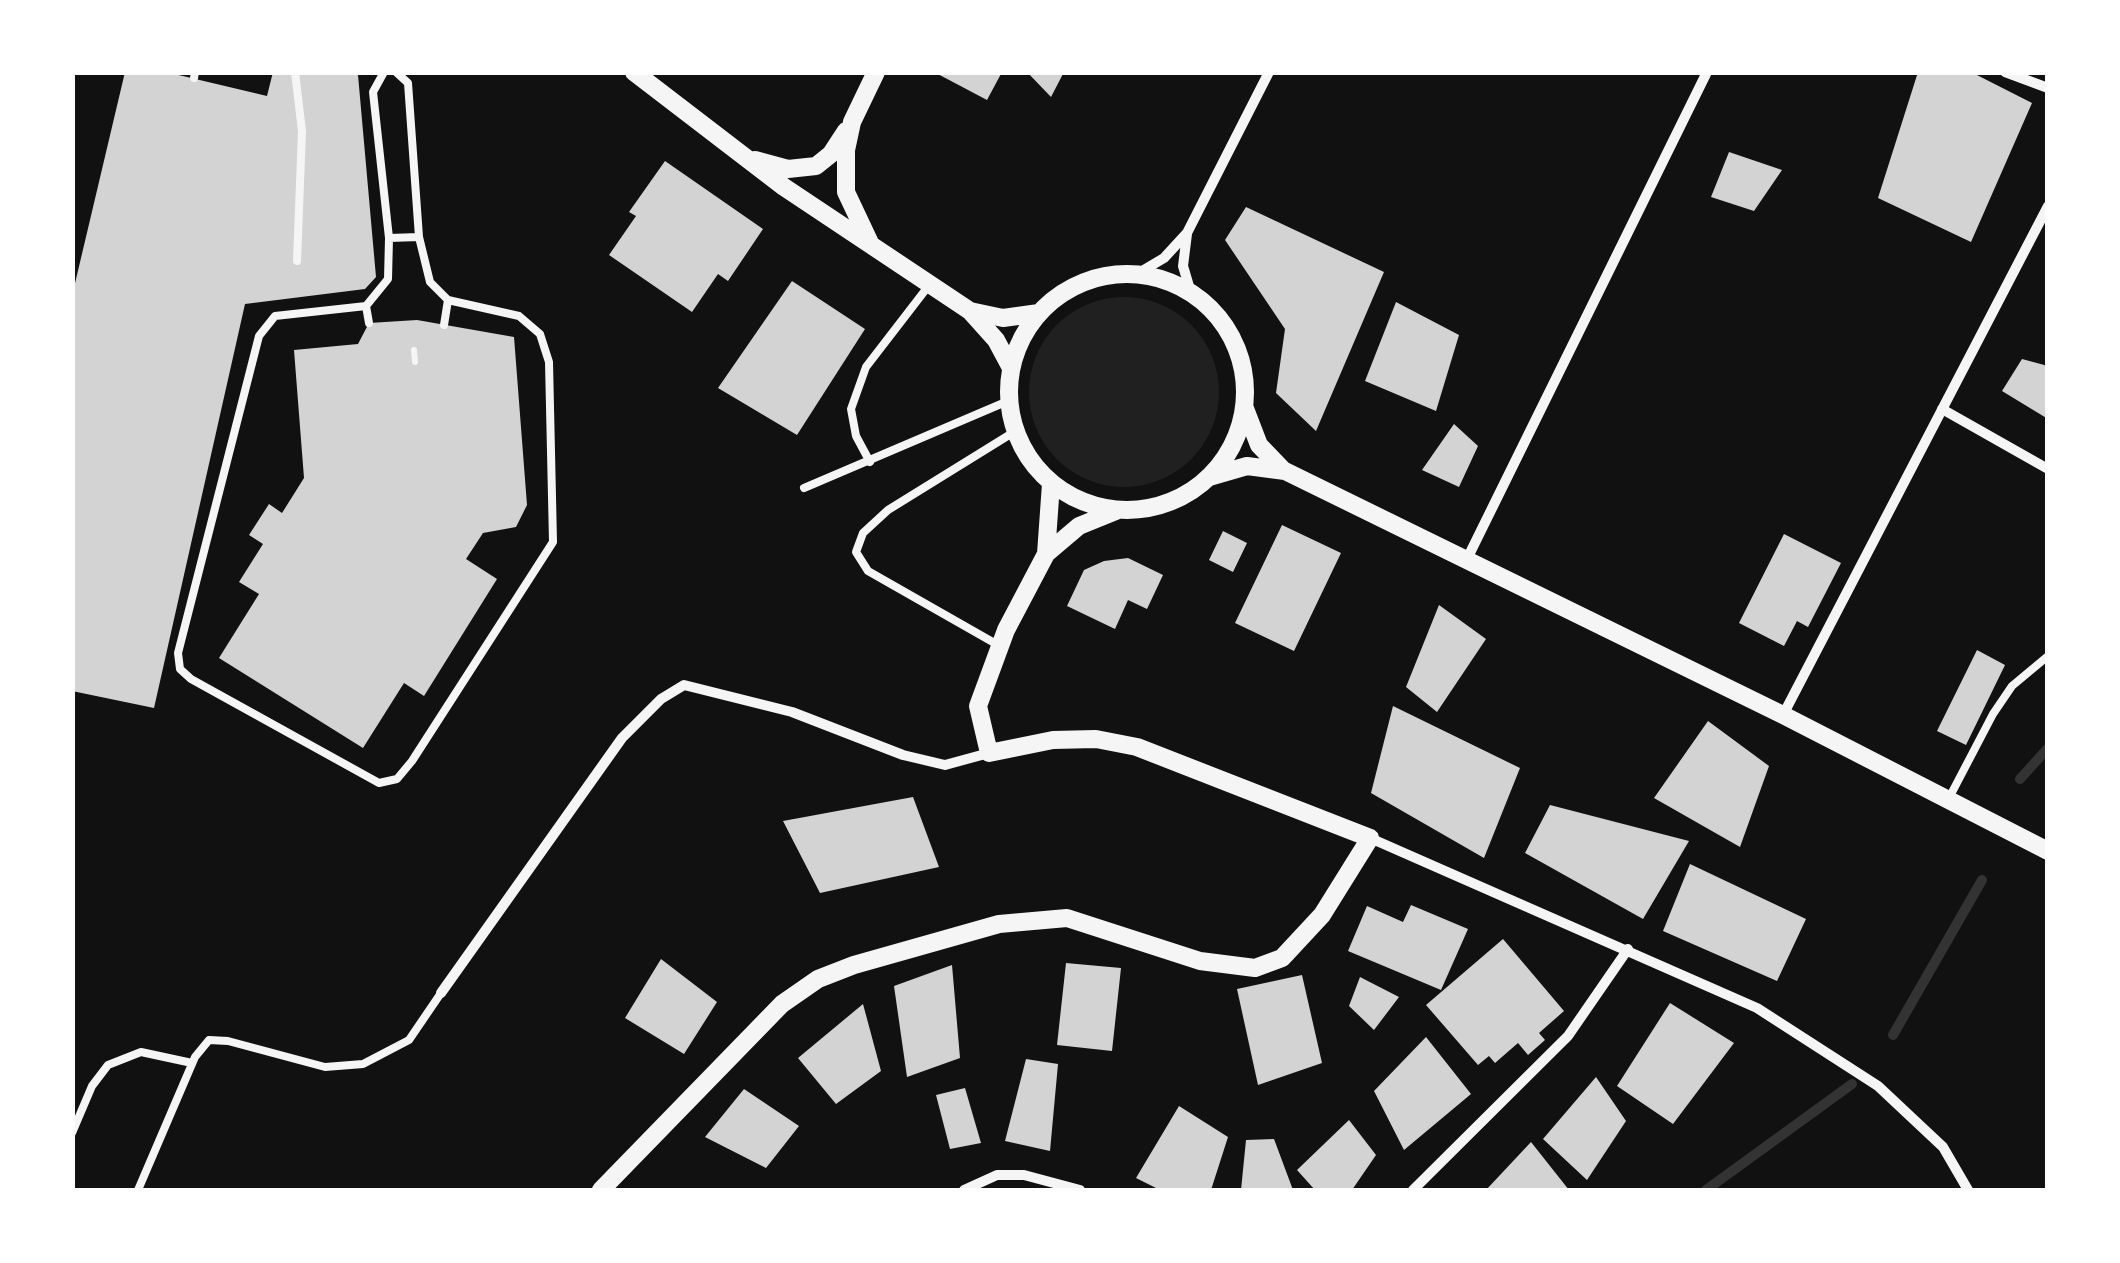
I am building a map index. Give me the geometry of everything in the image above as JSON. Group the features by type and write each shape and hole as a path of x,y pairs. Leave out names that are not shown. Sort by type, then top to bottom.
{"street":[{"path":"634,72 745,158 970,311 996,340 1011,368"},
{"path":"745,158 788,169 816,166 831,154 852,122 876,72"},
{"path":"1116,511 1081,503 1051,484 1029,461 1014,432 1008,400 1011,368 1021,339 1039,313 1083,282 1136,274 1164,258 1187,234 1269,72"},
{"path":"1467,559 1707,72"},
{"path":"2005,72 2048,88"},
{"path":"852,122 846,150 846,192 871,246"},
{"path":"1783,715 2048,206"},
{"path":"1187,234 1182,266 1192,292"},
{"path":"1136,274 1192,292 1216,314 1234,342 1244,373 1244,406 1232,445 1209,478"},
{"path":"970,311 1002,318 1039,313"},
{"path":"1244,406 1259,445 1285,471"},
{"path":"1942,409 2048,469"},
{"path":"988,753 978,706 1000,646 1046,554 1078,526 1116,511 1166,504 1209,478 1248,466 1285,471 1783,715 2048,852"},
{"path":"1046,554 1051,484"},
{"path":"442,993 622,738 661,699 684,685 792,712 903,755 945,765 1053,740 1096,740 1137,747 1370,838 1757,1008 1878,1086 1943,1147 1968,1190"},
{"path":"601,1190 760,1025 818,979 854,964 1033,918 1067,918 1200,960 1255,968 1282,958 1304,939 1370,838"},
{"path":"1412,1190 1568,1036 1597,1001 1628,949"},
{"path":"964,1190 996,1175 1024,1175 1080,1190"}],"lane":[{"path":"295,72 302,130 297,261"},
{"path":"384,72 373,92 388,238 388,279 366,306 274,316 259,336 178,653 180,669 191,679 379,783 398,779 412,761 554,542 549,362 540,334 519,316 448,300 430,282 419,237 408,83 396,72"},
{"path":"388,238 419,237"},
{"path":"870,462 856,436 851,409 866,367 930,284"},
{"path":"444,325 448,300"},
{"path":"366,306 369,323"},
{"path":"804,488 1008,400"},
{"path":"1000,646 868,571 856,552 864,533 888,510 1014,432"},
{"path":"1948,800 2012,686 2048,656"},
{"path":"138,1190 192,1063 209,1040 228,1041 325,1067 362,1064 409,1040 442,993"},
{"path":"72,1133 92,1086 108,1065 141,1052 192,1063"}],"path":[{"path":"414,350 415,362"}],"shaded area":[{"path":"1124,297 1160,304 1191,325 1212,356 1219,392 1212,428 1191,459 1160,480 1124,487 1088,480 1057,459 1036,428 1029,392 1036,356 1057,325 1088,304"}],"building":[{"path":"125,72 166,72 267,96 273,72 358,75 376,277 365,289 245,304 154,708 72,691 72,296"},
{"path":"934,72 1002,72 987,100"},
{"path":"1027,72 1064,72 1051,97"},
{"path":"1918,72 1971,72 2032,103 1971,242 1878,198"},
{"path":"1729,152 1782,170 1754,211 1711,197"},
{"path":"665,161 763,229 728,281 718,274 692,312 609,255 636,216 629,212"},
{"path":"1246,207 1384,272 1316,431 1276,393 1285,329 1225,240"},
{"path":"792,281 865,329 797,435 718,388"},
{"path":"1396,302 1459,335 1436,411 1365,381"},
{"path":"417,320 514,337 527,505 516,527 483,533 466,559 497,579 424,696 404,683 363,748 219,658 259,594 239,582 263,544 249,535 269,504 282,513 304,478 294,350 358,344 369,323"},
{"path":"2022,359 2048,366 2048,419 2002,391"},
{"path":"1454,424 1478,446 1459,487 1422,470"},
{"path":"1282,525 1341,553 1294,651 1235,623"},
{"path":"1223,531 1247,543 1233,572 1209,560"},
{"path":"1784,534 1841,563 1808,627 1797,621 1784,646 1739,623"},
{"path":"1128,558 1163,575 1147,609 1128,600 1115,629 1067,606 1084,570 1104,561"},
{"path":"1439,605 1486,639 1437,712 1406,687"},
{"path":"1977,650 2005,665 1966,745 1937,731"},
{"path":"1393,706 1520,768 1484,858 1371,793"},
{"path":"1708,721 1769,766 1740,847 1654,798"},
{"path":"913,797 939,867 820,893 783,821"},
{"path":"1550,805 1689,841 1643,919 1525,853"},
{"path":"1690,864 1806,919 1777,981 1663,931"},
{"path":"1411,905 1468,929 1441,990 1348,951 1367,906 1403,922"},
{"path":"1503,939 1564,1011 1539,1033 1545,1040 1528,1055 1518,1043 1495,1063 1489,1056 1478,1065 1426,1005"},
{"path":"661,959 717,1002 684,1054 625,1018"},
{"path":"1066,963 1121,968 1112,1051 1057,1045"},
{"path":"952,965 960,1058 907,1077 894,986"},
{"path":"1302,975 1322,1063 1258,1085 1237,989"},
{"path":"1360,977 1399,997 1374,1030 1349,1006"},
{"path":"1670,1003 1734,1043 1673,1124 1617,1086"},
{"path":"863,1004 881,1071 836,1104 798,1058"},
{"path":"1426,1037 1471,1094 1404,1150 1374,1091"},
{"path":"1026,1059 1058,1064 1050,1151 1005,1141"},
{"path":"1596,1077 1626,1121 1587,1180 1543,1139"},
{"path":"965,1088 981,1143 950,1149 936,1095"},
{"path":"744,1089 799,1126 766,1168 705,1137"},
{"path":"1179,1106 1228,1137 1211,1190 1160,1190 1136,1178"},
{"path":"1349,1120 1376,1155 1352,1190 1315,1190 1297,1170"},
{"path":"1274,1139 1293,1190 1241,1190 1246,1140"},
{"path":"1531,1142 1569,1190 1486,1190"}],"waterway":[{"path":"2020,779 2048,748"},
{"path":"1893,1035 1982,880"},
{"path":"1706,1190 1852,1084"}]}
